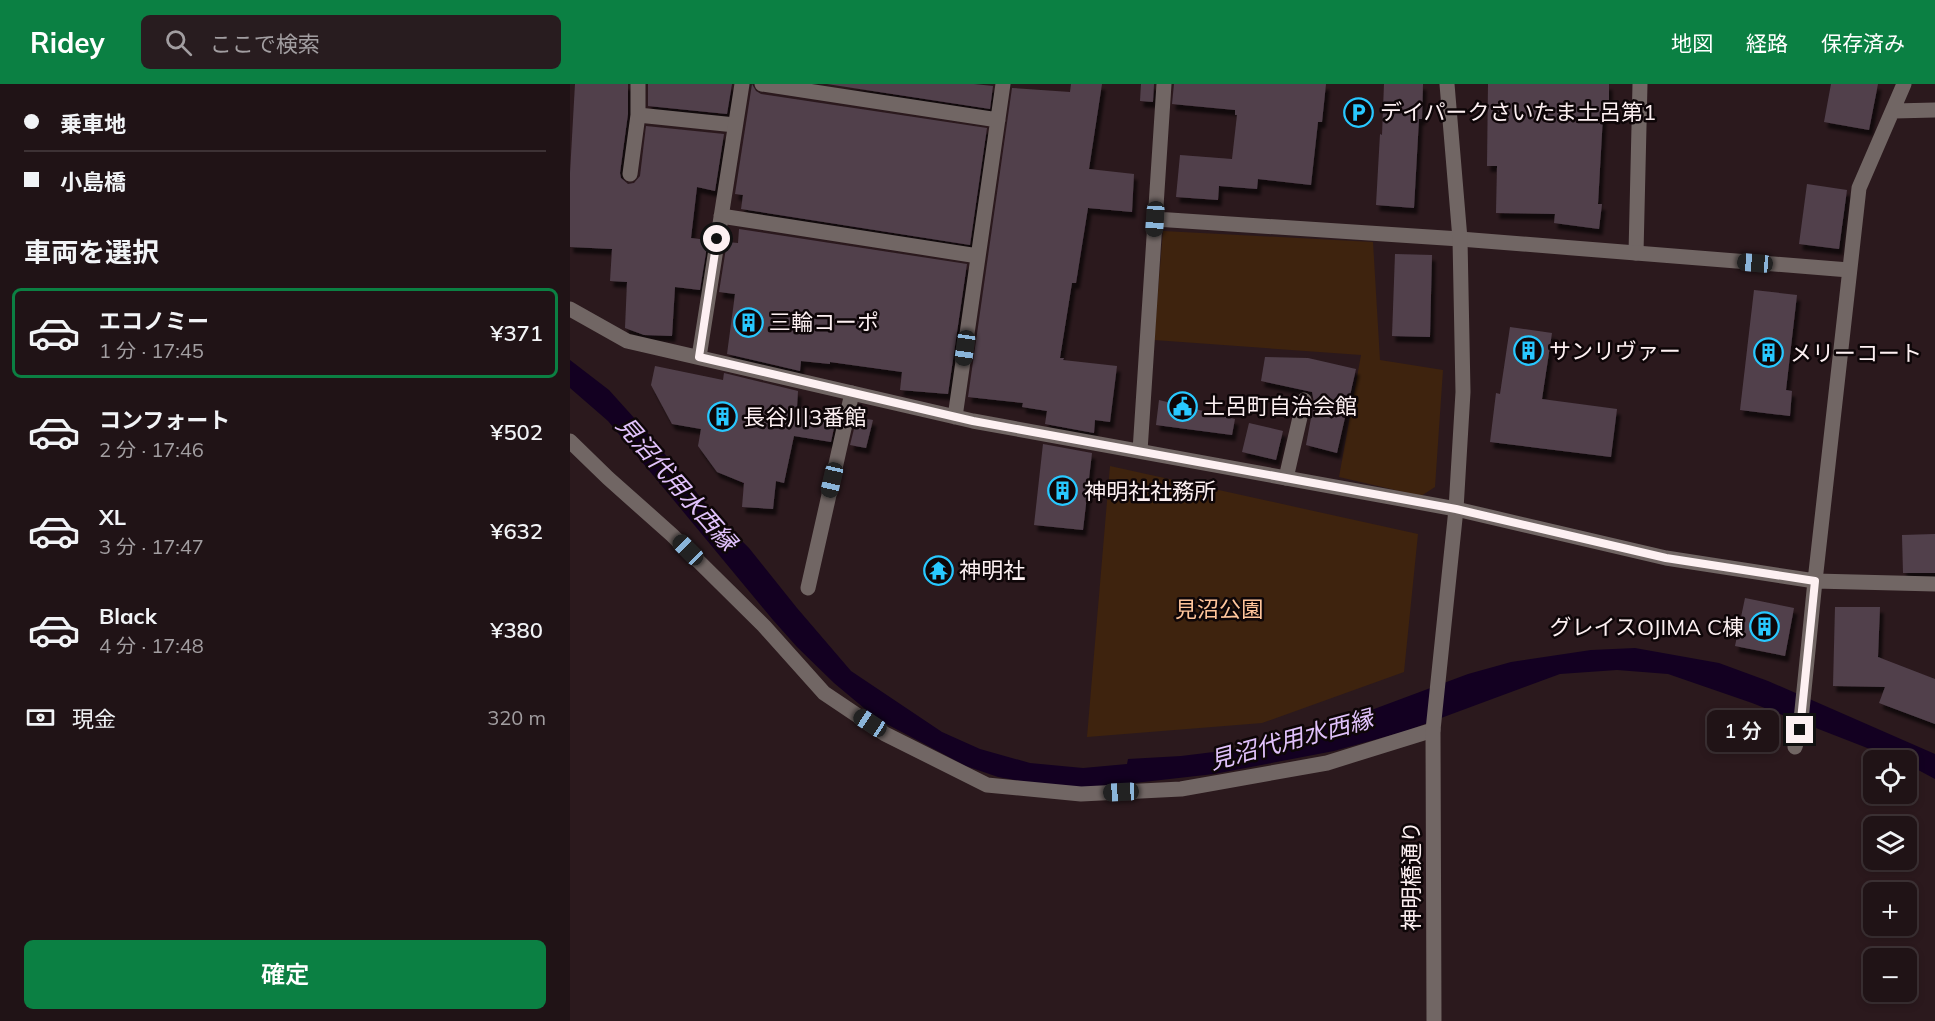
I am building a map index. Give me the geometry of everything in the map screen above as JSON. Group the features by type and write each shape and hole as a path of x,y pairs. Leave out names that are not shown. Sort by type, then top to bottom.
{"street":[{"path":"630,174 638,115 638,84"},
{"path":"699,357 742,84"},
{"path":"762,84 998,120"},
{"path":"955,417 1003,84"},
{"path":"1140,452 1164,84"},
{"name":"神明橋通り","path":"1434,1021 1433,730 1456,509 1463,392 1460,239 1447,84"},
{"path":"1636,253 1640,84"},
{"path":"1795,747 1800,730 1859,188 1904,84"},
{"path":"1894,111 1935,110"},
{"path":"638,115 735,125"},
{"path":"721,216 978,256"},
{"path":"1155,219 1460,239 1849,270"},
{"path":"570,309 627,341 955,417 1456,509 1666,558 1815,581 1935,584"},
{"path":"808,588 852,393"},
{"path":"1286,478 1304,400"},
{"path":"570,441 672,535 764,626 824,693 885,734 987,785 1081,794 1181,789 1327,763 1433,730"}],"green space":[{"path":"1163,231 1373,242 1380,360 1443,370 1435,487 1421,496 1339,477 1361,355 1154,340"},
{"name":"見沼公園","path":"1110,466 1418,534 1404,672 1262,723 1087,737"}],"water":[{"name":"見沼代用水西縁","path":"570,360 609,390 711,510 749,548 851,671 942,732 980,749 1030,763 1083,768 1127,764 1128,759 1181,756 1238,749 1299,737 1468,674 1511,662 1591,650 1635,648 1719,663 1768,681 1935,754 1935,779 1917,769 1917,750 1872,750 1752,703 1668,674 1617,670 1560,674 1406,731 1334,751 1214,774 1090,788 1037,784 998,777 966,766 877,719 834,683 773,620 608,421 570,388"}],"building":[{"path":"575,84 628,84 628,114 620,173 621,178 628,184 634,183 640,176 646,126 724,134 715,191 697,187 691,238 708,240 700,290 675,287 672,336 644,335 625,328 627,282 610,281 612,249 570,247 570,173"},
{"path":"648,84 732,84 727,114 648,106"},
{"path":"752,84 761,94 987,128 970,245 741,209 743,195 735,194"},
{"path":"827,84 974,84 993,86 990,109"},
{"path":"1071,84 1102,84 1089,169 1134,174 1132,212 1088,208 1076,283 1072,283 1060,358 1117,366 1110,422 1095,420 1094,433 1045,424 1047,411 1022,407 1023,403 968,397 1012,88 1070,92"},
{"path":"1141,84 1154,84 1153,102 1140,101"},
{"path":"1174,84 1326,84 1322,122 1318,122 1311,185 1258,179 1257,189 1219,186 1218,200 1176,197 1180,155 1232,159 1237,115 1235,115 1235,110 1172,104"},
{"path":"1384,84 1423,84 1414,208 1376,205"},
{"path":"1488,84 1609,84 1609,116 1603,116 1598,204 1602,204 1599,229 1554,223 1555,214 1496,213 1497,166 1487,166"},
{"path":"1831,84 1878,84 1869,130 1824,122"},
{"path":"1807,184 1847,190 1839,249 1799,244"},
{"path":"739,229 967,264 948,394 900,390 902,372 830,362 830,364 801,361 800,371 727,354 735,294 719,292 727,242 738,243"},
{"path":"1395,254 1432,255 1430,337 1392,336"},
{"name":"メリーコート","path":"1754,290 1797,295 1786,390 1792,391 1790,416 1740,410"},
{"path":"1510,327 1552,333 1542,399 1617,409 1611,457 1490,442 1496,393 1500,394"},
{"path":"1265,357 1308,358 1356,369 1337,453 1306,445 1314,402 1312,392 1261,381"},
{"path":"655,366 723,380 724,373 798,391 797,407 837,414 831,442 794,436 784,483 776,481 773,509 742,507 744,483 717,472 698,446 701,429 672,424 651,385"},
{"path":"1159,400 1235,419 1232,435 1156,425"},
{"path":"857,417 873,420 866,448 850,445"},
{"path":"1249,423 1283,431 1276,460 1242,452"},
{"name":"神明社社務所","path":"1043,444 1092,453 1083,530 1034,525"},
{"path":"1935,534 1935,573 1903,573 1902,535"},
{"name":"グレイスOJIMA C棟","path":"1745,598 1794,608 1785,656 1735,646"},
{"path":"1835,607 1880,607 1878,657 1935,679 1935,724 1879,703 1885,687 1833,686"}],"place":[{"name":"デイパークさいたま土呂第1","path":"1359,112"},
{"name":"三輪コーポ","path":"748,322"},
{"name":"サンリヴァー","path":"1528,351"},
{"name":"メリーコート","path":"1769,353"},
{"name":"土呂町自治会館","path":"1182,406"},
{"name":"長谷川3番館","path":"722,417"},
{"name":"神明社社務所","path":"1063,491"},
{"name":"神明社","path":"938,570"},
{"name":"グレイスOJIMA C棟","path":"1765,627"}],"route":[{"path":"717,239 699,357 973,421 1456,509 1666,558 1815,581 1800,730"}]}
